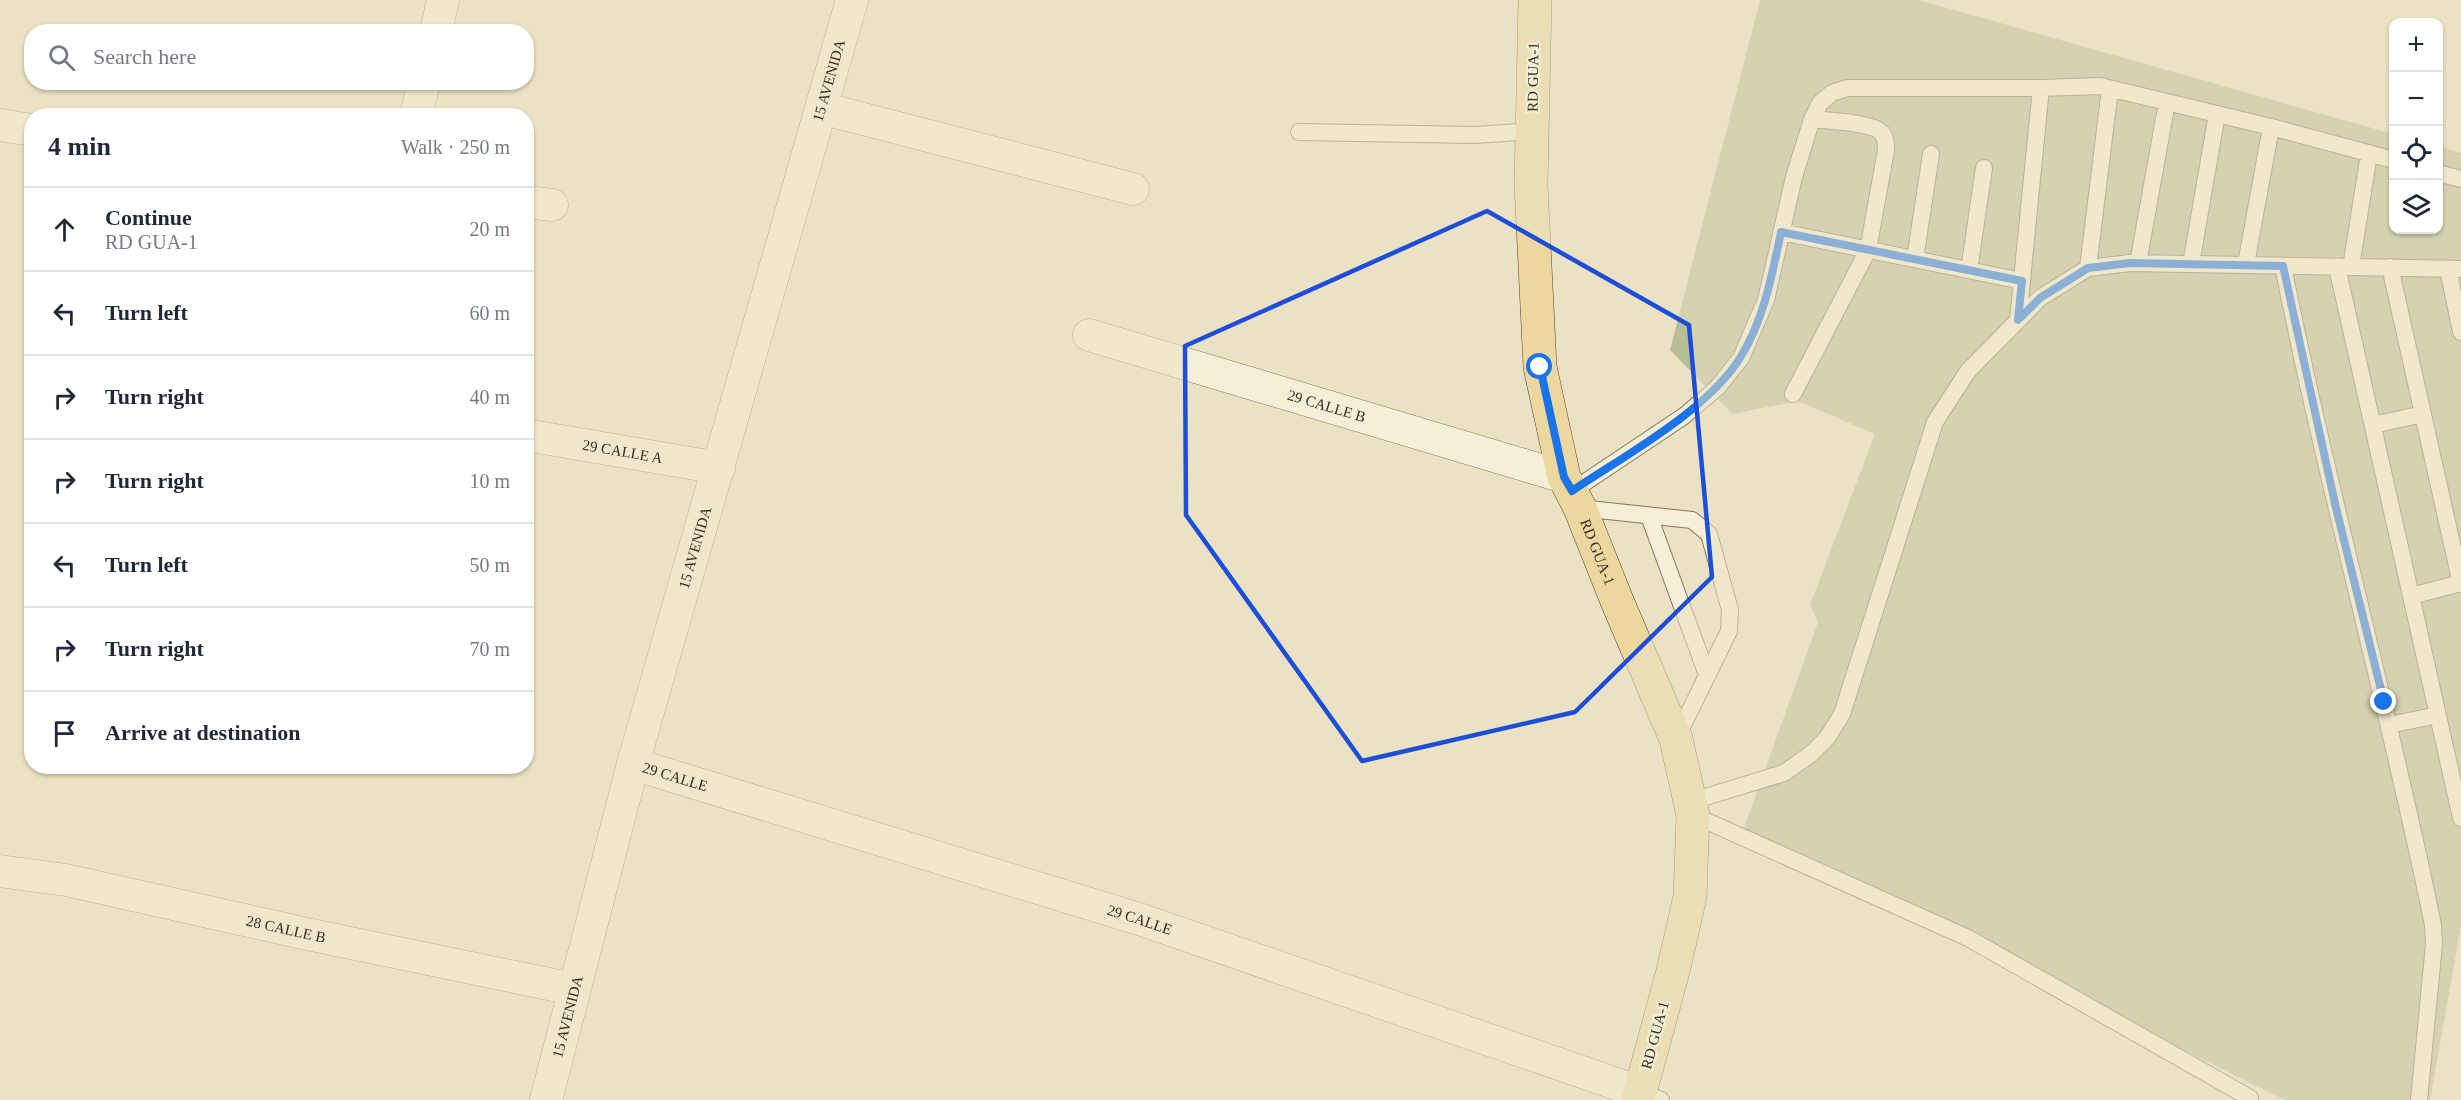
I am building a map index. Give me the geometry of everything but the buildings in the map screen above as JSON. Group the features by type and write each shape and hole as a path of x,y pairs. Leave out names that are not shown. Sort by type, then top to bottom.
{"main road":[{"name":"RD GUA-1","path":"1535,0 1531,184 1540,367 1572,492 1676,739 1691,809 1690,897 1646,1097"}],"street":[{"path":"438,24 443,0"},
{"name":"15 AVENIDA","path":"546,1100 633,764 852,0"},
{"path":"418,108 422,90"},
{"path":"821,108 1133,189"},
{"path":"0,125 24,129"},
{"name":"29 CALLE B","path":"1089,335 1572,492"},
{"name":"29 CALLE A","path":"534,436 719,468"},
{"name":"29 CALLE","path":"633,764 1139,919 1646,1097"},
{"name":"28 CALLE B","path":"0,871 66,880 307,934 573,989"}],"lane":[{"path":"1572,492 1684,416 1717,388 1741,358 1766,300 1794,177 1812,118 1820,103 1832,93 1847,88 2100,86 2271,127 2389,159"},
{"path":"2018,320 2042,88"},
{"path":"2088,268 2110,89"},
{"path":"2138,263 2167,102"},
{"path":"2191,264 2217,114"},
{"path":"1793,394 1868,250 1886,150 1886,139 1880,130 1812,118"},
{"path":"2246,264 2271,127"},
{"path":"1299,132 1475,135 1532,131"},
{"path":"1915,259 1931,154"},
{"path":"2369,154 2344,267 2373,425 2461,818"},
{"path":"1970,270 1984,168"},
{"path":"2443,174 2461,179"},
{"path":"1781,232 2022,281"},
{"path":"1691,809 1784,773 1811,754 1827,738 1842,714 1935,422 1968,371 2018,320 2040,298 2088,268 2138,263 2454,269 2461,332"},
{"path":"2283,266 2336,508 2389,725 2433,925 2434,944 2419,1100"},
{"path":"2390,267 2461,584 2411,596"},
{"path":"2373,425 2423,414"},
{"path":"1572,492 1649,516 1692,520 1709,534 1730,610 1729,631 1676,739"},
{"path":"1649,516 1707,675"},
{"path":"2389,725 2438,715"},
{"path":"1691,809 1968,938 2250,1098"}],"highlighted area":[{"path":"1487,211 1689,325 1712,577 1575,712 1362,761 1186,515 1185,346"}],"green space":[{"path":"1760,0 1919,0 2389,133 2389,234 2443,234 2443,147 2461,153 2461,926 2430,1100 2285,1100 1742,834 1818,622 1810,605 1875,434 1798,401 1733,414 1670,350"}],"route":[{"path":"1540,367 1564,477 1572,491 1684,416 1717,388 1741,358 1766,300 1781,232 2022,281 2018,320 2040,298 2088,268 2130,263 2283,266 2299,349 2384,702"}]}
